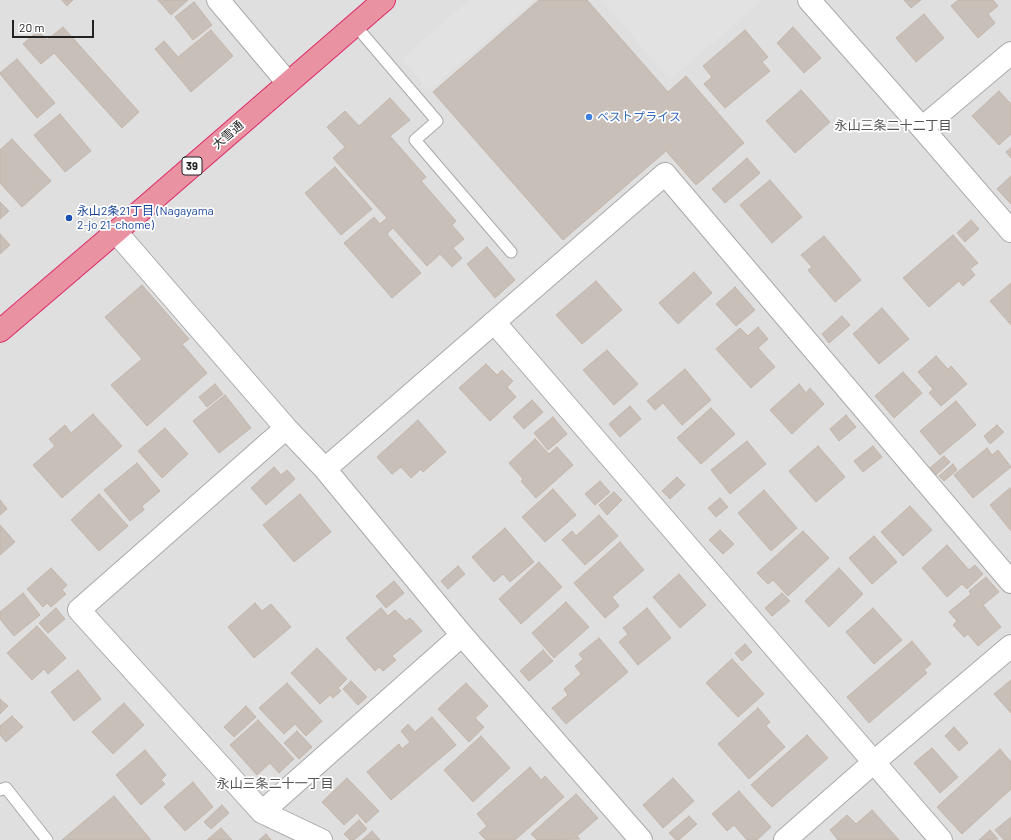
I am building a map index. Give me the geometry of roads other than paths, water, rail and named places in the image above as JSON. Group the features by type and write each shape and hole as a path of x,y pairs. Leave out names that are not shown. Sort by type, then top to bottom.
{"highway":[{"name":"大雪通","path":"0,331 384,0"}],"street":[{"path":"218,0 288,83"},
{"path":"818,3 922,128 1011,231"},
{"path":"922,128 1011,53"},
{"path":"325,469 665,174 1011,582"},
{"path":"116,232 286,428 325,469 462,635 641,840"},
{"path":"494,322 941,840"},
{"path":"286,428 79,610 262,812 321,840"},
{"path":"262,812 462,635"},
{"path":"785,840 874,762 1011,646"}],"lane":[{"path":"355,25 438,121 415,140 511,252"},
{"path":"0,790 6,788 47,840"}],"place":[{"name":"ベストプライス","path":"589,117"},
{"name":"永山2条21丁目 (Nagayama 2-jo 21-chome)","path":"69,218"}],"district":[{"name":"永山三条二十二丁目","path":"893,126"},
{"name":"永山三条二十一丁目","path":"275,784"}]}
